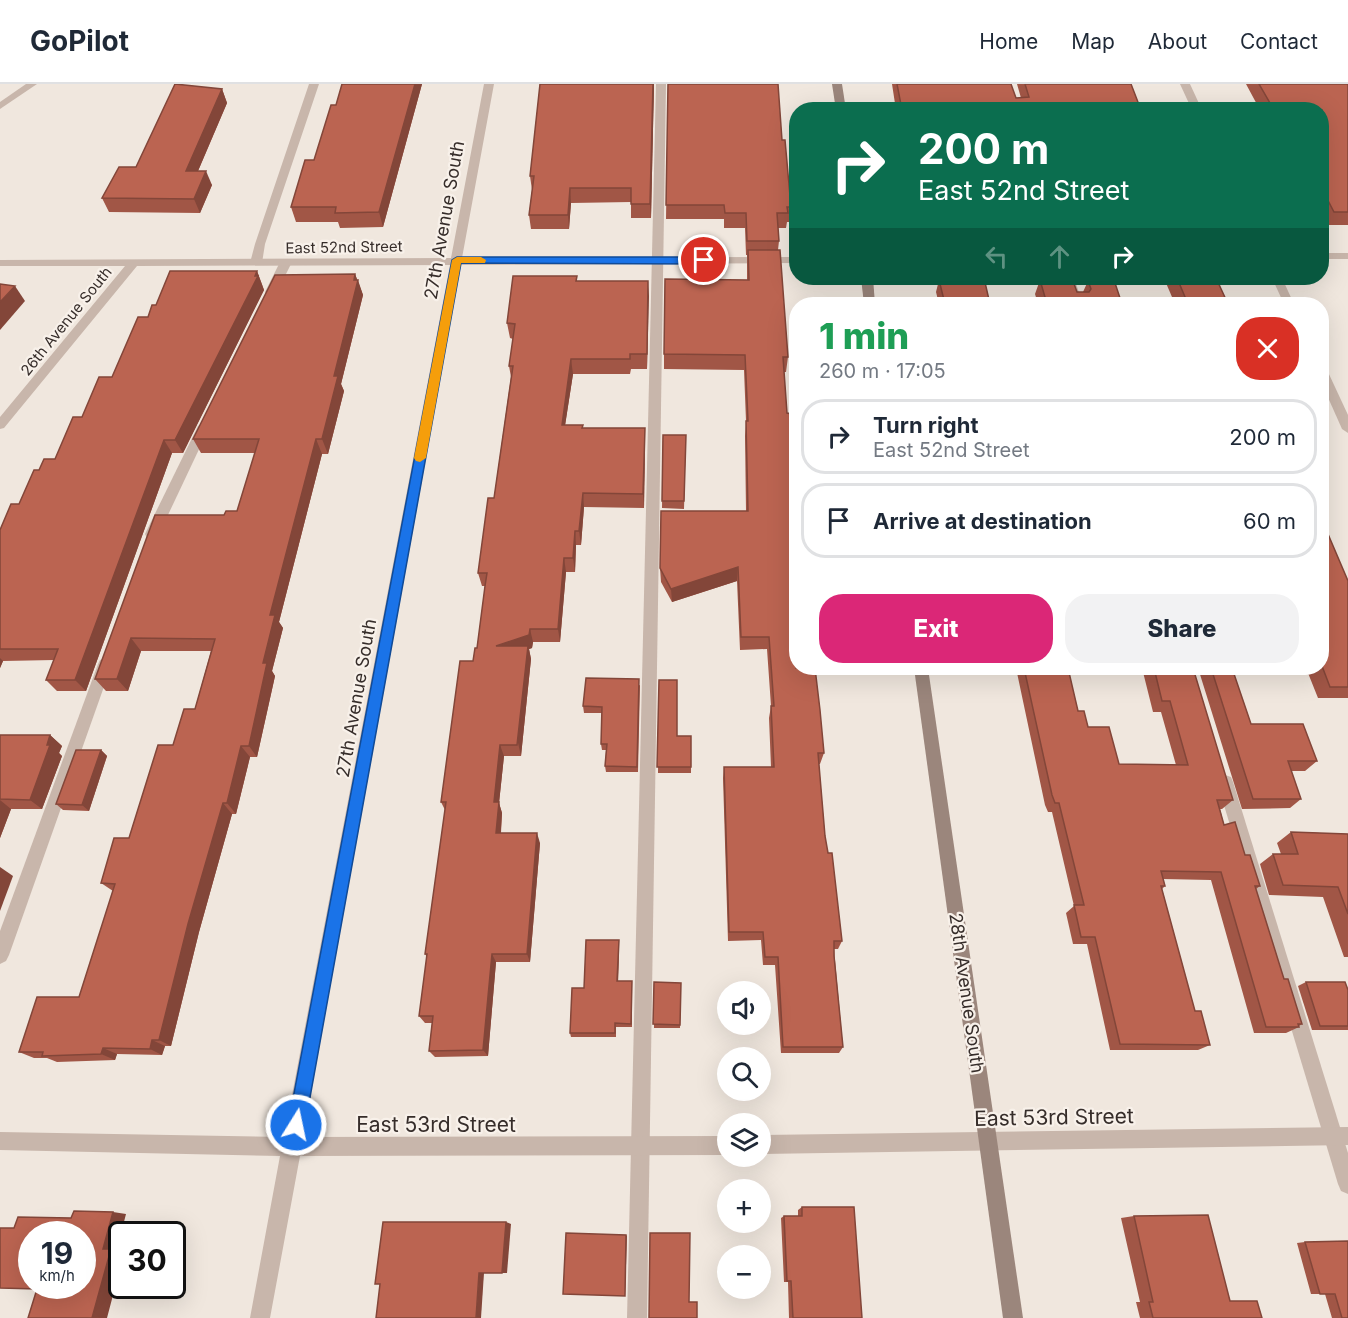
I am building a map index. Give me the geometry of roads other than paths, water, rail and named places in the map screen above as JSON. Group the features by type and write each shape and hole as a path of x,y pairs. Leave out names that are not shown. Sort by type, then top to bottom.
{"street":[{"path":"0,106 32,84"},
{"path":"256,263 260,244 314,84"},
{"name":"27th Avenue South","path":"260,1318 489,84"},
{"path":"637,1318 661,84"},
{"path":"837,84 840,102"},
{"path":"1185,84 1193,102"},
{"path":"1329,256 1348,256"},
{"name":"East 52nd Street","path":"0,263 789,260"},
{"path":"266,305 286,262"},
{"name":"26th Avenue South","path":"0,425 133,264"},
{"path":"1329,387 1348,429"},
{"path":"147,548 210,413"},
{"path":"0,955 109,650"},
{"name":"28th Avenue South","path":"922,675 1013,1318"},
{"path":"1221,769 1341,1136 1348,1184"},
{"name":"East 53rd Street","path":"771,1145 1341,1136"},
{"name":"East 53rd Street","path":"0,1141 292,1147 717,1145"}]}
